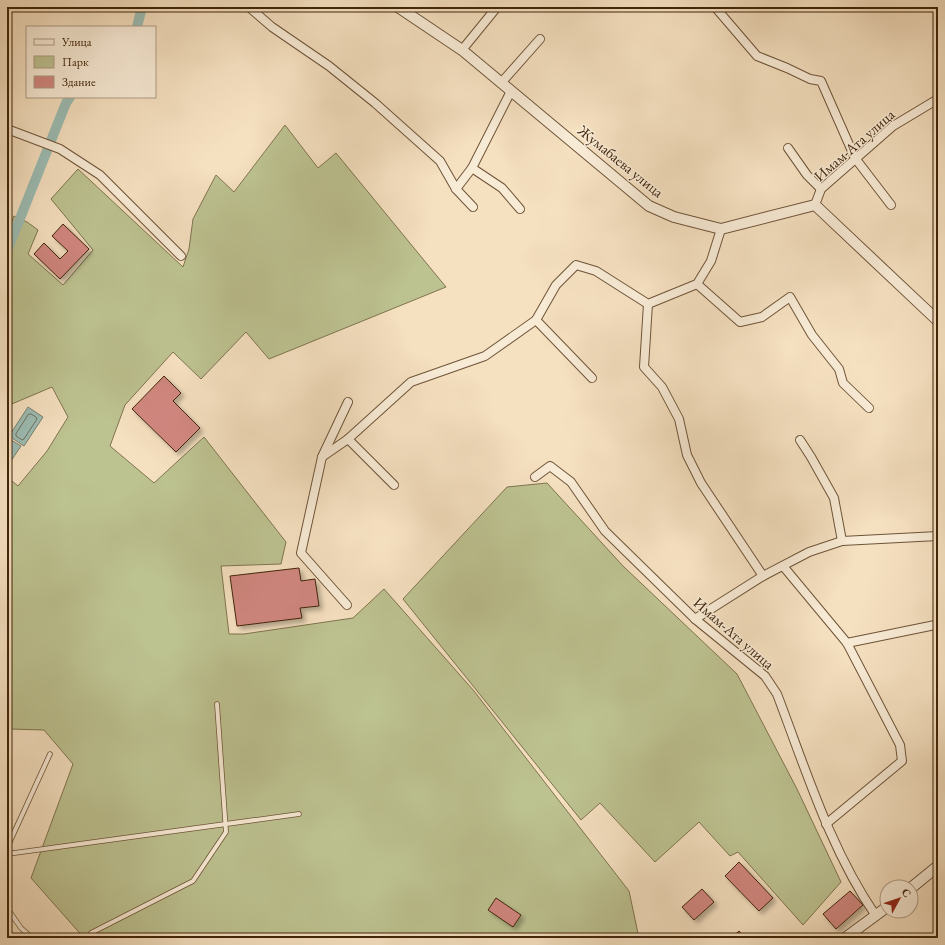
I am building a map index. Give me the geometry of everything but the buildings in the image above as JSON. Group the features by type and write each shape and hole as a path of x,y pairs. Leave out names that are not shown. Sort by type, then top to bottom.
{"street":[{"path":"249,7 272,27 329,66 375,102 440,161 456,189 473,207"},
{"name":"Жумабаева улица","path":"398,7 462,50 649,206 674,217 721,229 815,204"},
{"path":"462,50 497,7"},
{"path":"715,7 757,56 810,79 821,81 855,158 891,206"},
{"path":"501,83 540,39"},
{"path":"456,189 472,168 511,91"},
{"name":"Имам-Ата улица","path":"815,204 821,189 855,158 893,126 938,99"},
{"path":"7,129 60,149 100,175 181,256"},
{"path":"788,148 807,175 821,189"},
{"path":"472,168 502,188 520,209"},
{"path":"815,204 938,321"},
{"path":"648,304 697,284 711,261 721,229"},
{"path":"322,457 348,439 412,382 485,356 536,320 556,285 576,265 596,271 648,304"},
{"path":"697,284 740,322 762,317 790,297 812,335 838,369 843,383 869,408"},
{"path":"648,304 644,367 662,387 679,419 688,455 701,483 762,576"},
{"path":"536,320 592,378"},
{"path":"347,605 301,553 322,457 348,402"},
{"path":"348,439 394,485"},
{"path":"800,440 834,498 842,541"},
{"name":"Имам-Ата улица","path":"536,477 550,466 572,482 605,531 695,619 765,676 777,694 826,824 863,897 876,916"},
{"path":"695,619 762,576 809,552 842,541 938,536"},
{"path":"783,566 847,643 900,745 902,761 826,824"},
{"path":"847,643 935,625"},
{"path":"919,881 938,866"},
{"path":"845,938 879,914"}],"lane":[{"path":"89,938 91,933 193,881 226,832 217,704"},
{"path":"7,848 50,754"},
{"path":"7,854 299,814"},
{"path":"7,908 21,928 32,938"}],"green space":[{"path":"285,125 318,168 336,153 446,287 269,359 246,332 201,379 173,352 125,405 110,446 154,483 204,437 286,542 281,564 221,566 229,634 244,634 353,618 384,589 474,691 629,891 639,938 84,938 31,878 73,764 44,730 10,729 7,734 7,477 18,486 47,451 68,417 52,387 7,406 7,233 14,216 27,222 38,230 28,254 63,285 93,250 51,199 78,169 183,267 189,249 193,219 216,175 234,192"},
{"path":"547,483 623,566 737,674 797,789 841,882 803,925 738,852 730,856 699,822 655,862 600,803 581,820 403,599 507,487"}],"water":[{"path":"28,407 43,417 24,446 9,436"},
{"path":"11,440 21,446 7,467 7,446"}],"waterway":[{"path":"137,26 142,7"},
{"path":"7,251 66,103 69,98"}]}
